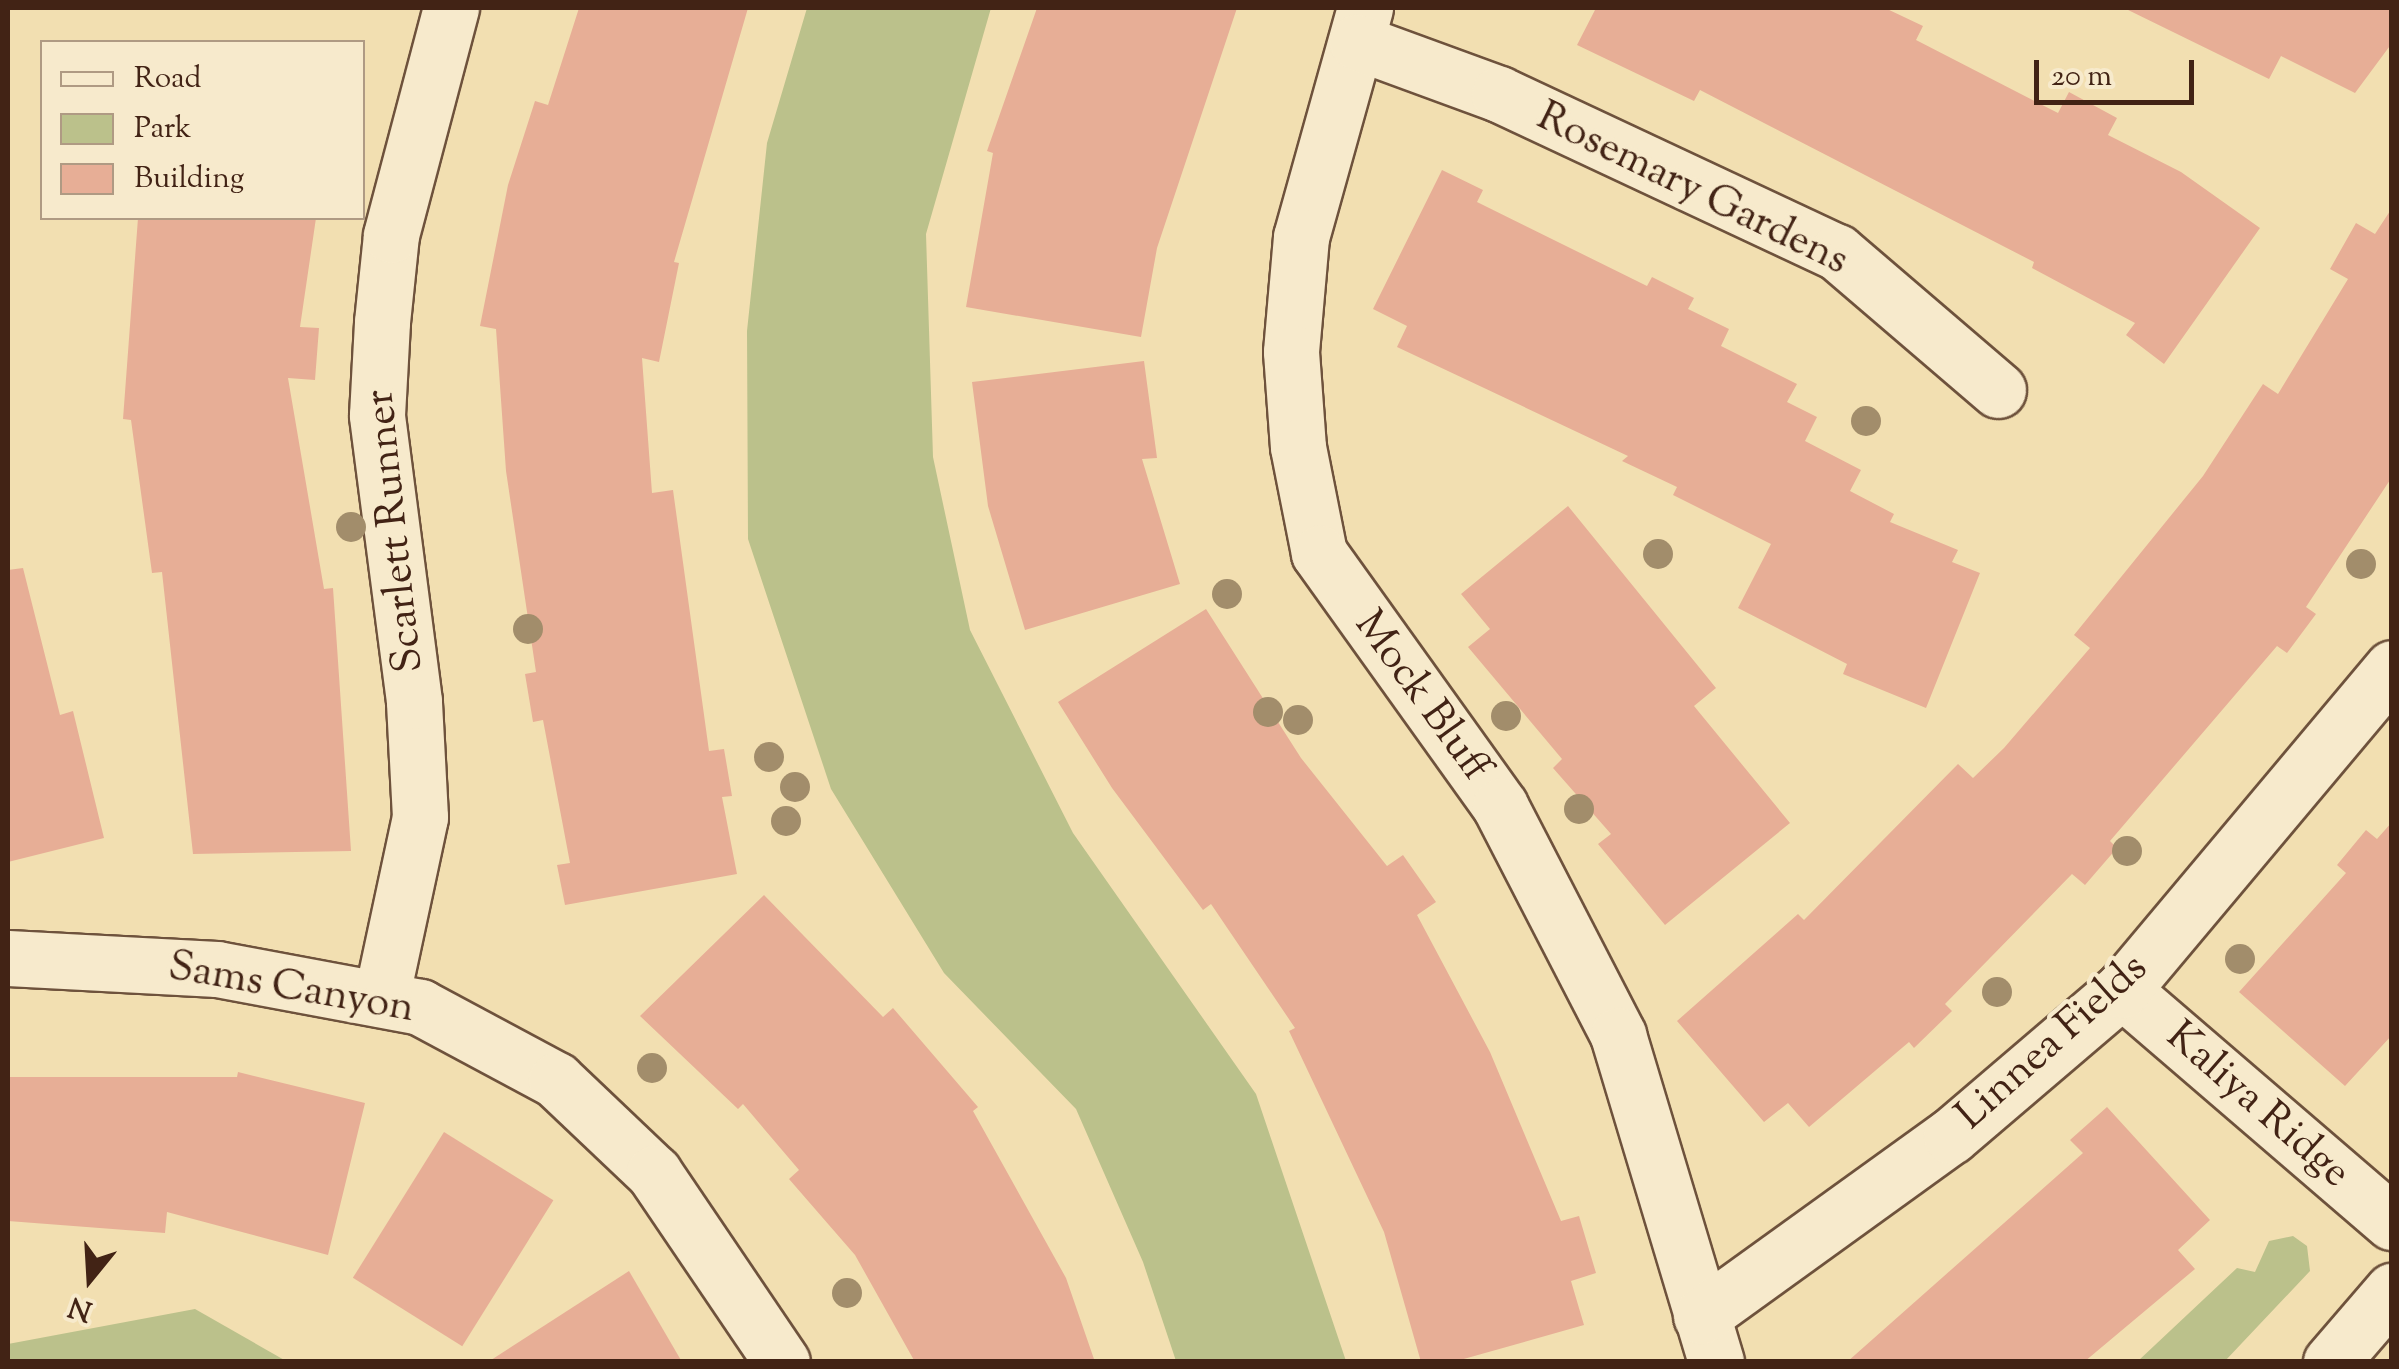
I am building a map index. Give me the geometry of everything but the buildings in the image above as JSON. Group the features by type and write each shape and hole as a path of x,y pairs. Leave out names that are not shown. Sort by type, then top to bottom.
{"street":[{"name":"Scarlett Runner","path":"380,998 420,816 414,701 377,414 382,322 392,235 451,8"},
{"name":"Rosemary Gardens","path":"1361,24 1499,94 1837,252 1998,390"},
{"name":"Mock Bluff","path":"1361,24 1301,238 1291,352 1298,447 1319,553 1500,806 1618,1034 1709,1339"},
{"name":"Linnea Fields","path":"1709,1339 2122,990 2392,668"},
{"name":"Sams Canyon","path":"8,958 217,970 420,1007 556,1080 654,1172 782,1362"},
{"name":"Kaliya Ridge","path":"2122,990 2392,1222"},
{"path":"2331,1362 2392,1292"}],"green space":[{"path":"807,8 991,8 926,234 933,457 970,630 1073,833 1256,1094 1346,1361 1176,1361 1143,1262 1076,1109 944,973 831,789 748,539 747,331 767,143"},
{"path":"2293,1236 2307,1246 2310,1271 2225,1361 2138,1361 2237,1268 2255,1272 2269,1241"},
{"path":"195,1309 286,1361 8,1361 8,1344"}]}
